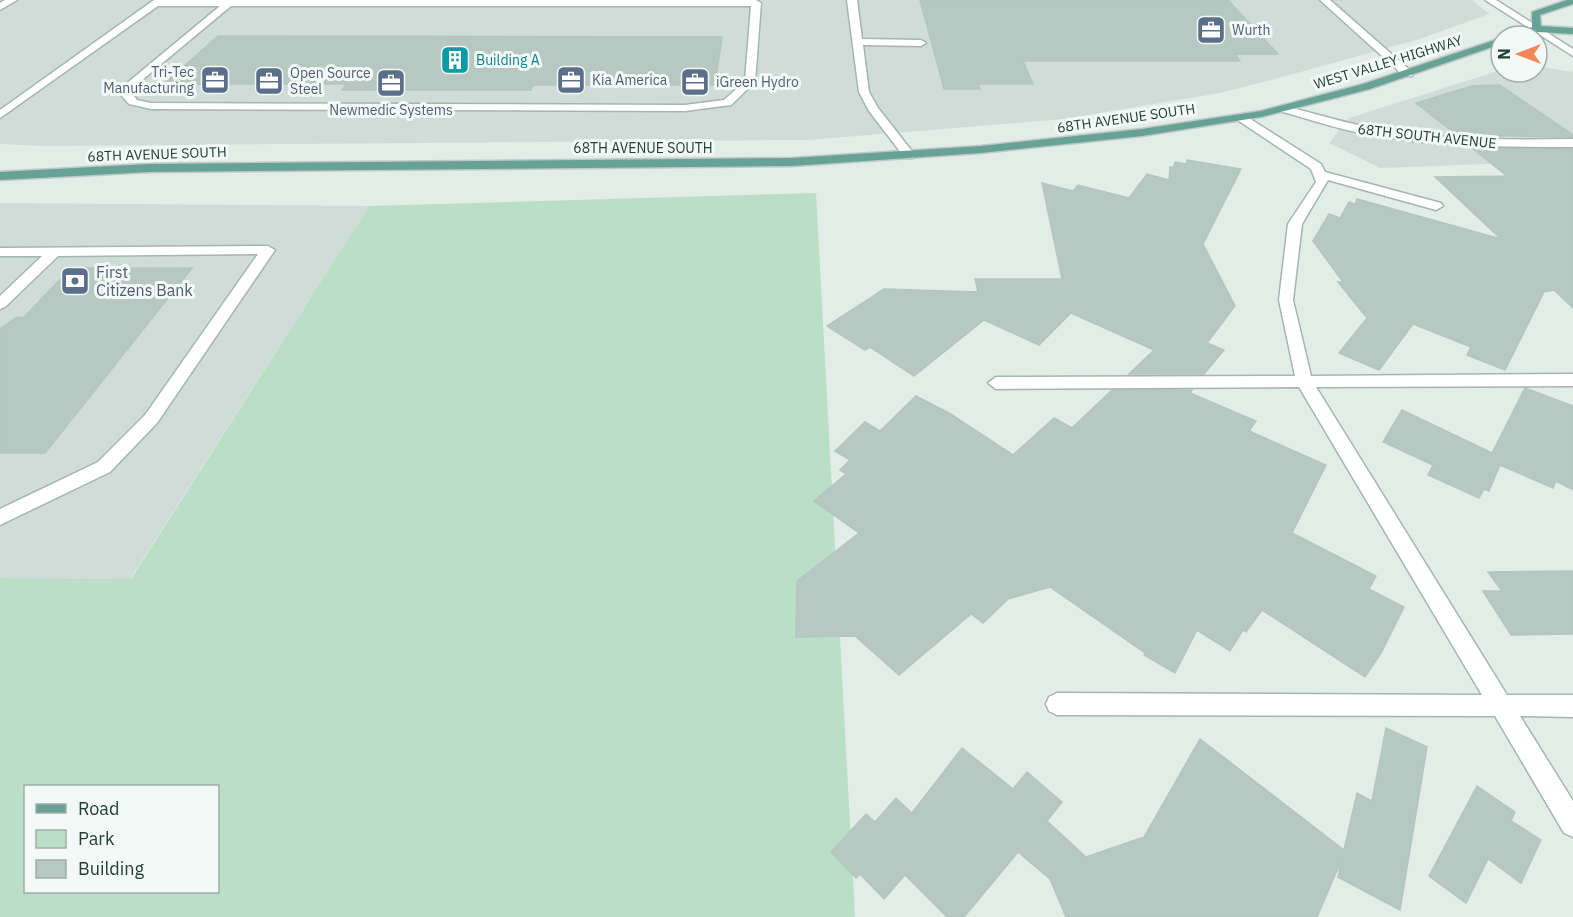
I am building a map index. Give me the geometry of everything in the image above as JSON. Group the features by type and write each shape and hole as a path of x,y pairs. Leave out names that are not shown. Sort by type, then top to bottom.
{"main road":[{"path":"1536,24 1535,14 1573,1"},
{"path":"1549,30 1573,31"},
{"name":"WEST VALLEY HIGHWAY","path":"1284,109 1408,74 1489,46"},
{"name":"68TH AVENUE SOUTH","path":"0,176 149,168 792,162 909,155 1154,131 1284,109"}],"street":[{"path":"0,7 12,0"},
{"path":"852,0 864,92 873,109 909,155"},
{"path":"1325,0 1408,74"},
{"path":"1490,0 1529,24"},
{"path":"0,115 158,1 230,1 756,2 750,82 727,103 711,106 151,106 133,102 128,96 131,84 230,1"},
{"path":"1549,37 1573,53"},
{"path":"858,42 921,43"},
{"name":"68TH SOUTH AVENUE","path":"1284,109 1355,129 1473,143 1573,143"},
{"path":"1239,117 1317,167 1322,182 1295,224 1286,300 1304,381 1573,824"},
{"path":"1319,174 1436,206"},
{"path":"0,252 268,250 151,419 120,451 104,467 0,518"},
{"path":"0,304 54,252"},
{"path":"996,383 1573,380"},
{"path":"1057,704 1573,706"}],"shaded area":[{"path":"0,0 1472,0 1489,14 1420,39 1220,93 1064,119 807,140 45,146 0,144"},
{"path":"1549,68 1573,72 1573,215 1514,163 1380,168 1329,143 1349,118 1489,74 1489,84 1549,84"},
{"path":"0,203 369,206 130,579 0,578"}],"green space":[{"path":"816,193 855,917 0,917 0,578 131,579 369,206"}],"building":[{"path":"920,0 1228,0 1278,54 1235,54 1240,61 1023,61 1033,84 978,84 980,89 944,89"},
{"name":"Building A","path":"218,36 722,37 715,85 533,85 531,90 342,90 346,84 164,84"},
{"path":"1500,85 1573,137 1457,135 1416,103 1472,86"},
{"path":"1472,148 1573,149 1573,308 1554,290 1544,292 1505,370 1467,355 1471,347 1413,324 1379,370 1339,353 1367,318 1338,282 1343,282 1313,241 1329,214 1340,218 1349,202 1355,204 1357,199 1501,239 1435,177 1507,176"},
{"path":"1187,160 1241,169 1203,244 1235,306 1207,343 1224,350 1204,374 1129,374 1154,350 1071,313 1039,345 984,320 914,376 870,347 865,350 827,326 884,289 978,292 975,279 1062,279 1042,183 1073,191 1078,185 1129,198 1147,174 1169,180 1170,167 1174,167 1175,162 1187,164"},
{"path":"71,268 192,268 45,453 0,453 0,329 17,317 23,318"},
{"path":"1525,388 1573,406 1573,490 1556,481 1553,488 1500,465 1489,491 1484,489 1479,498 1428,475 1433,465 1383,442 1402,410 1492,453"},
{"path":"1112,390 1192,390 1190,393 1256,421 1249,431 1326,465 1292,533 1376,576 1369,589 1404,607 1381,653 1365,677 1262,610 1246,632 1243,630 1230,651 1197,630 1175,673 1144,655 1145,653 1050,587 1008,599 983,623 971,614 899,675 855,636 796,637 797,581 859,533 814,501 846,474 840,470 850,460 835,451 865,422 880,431 916,396 949,413 1013,455 1054,418 1072,428"},
{"path":"1573,571 1573,634 1511,635 1483,591 1502,591 1488,572"},
{"path":"1386,728 1427,747 1400,910 1338,877 1342,859 1317,917 1066,917 1050,879 1018,852 964,917 947,917 905,875 884,899 860,874 856,878 831,852 866,814 875,822 896,798 912,813 962,748 1013,789 1027,772 1062,802 1047,821 1086,857 1144,837 1200,739 1344,850 1357,793 1372,801"},
{"path":"1477,786 1515,812 1511,821 1541,840 1521,883 1488,859 1466,903 1429,876"}],"place":[{"name":"Wurth","path":"1211,30"},
{"name":"Building A","path":"455,60"},
{"name":"Tri-Tec Manufacturing","path":"215,80"},
{"name":"Kia America","path":"571,80"},
{"name":"Open Source Steel","path":"269,81"},
{"name":"iGreen Hydro","path":"695,82"},
{"name":"Newmedic Systems","path":"391,83"},
{"name":"First Citizens Bank","path":"75,281"}]}
